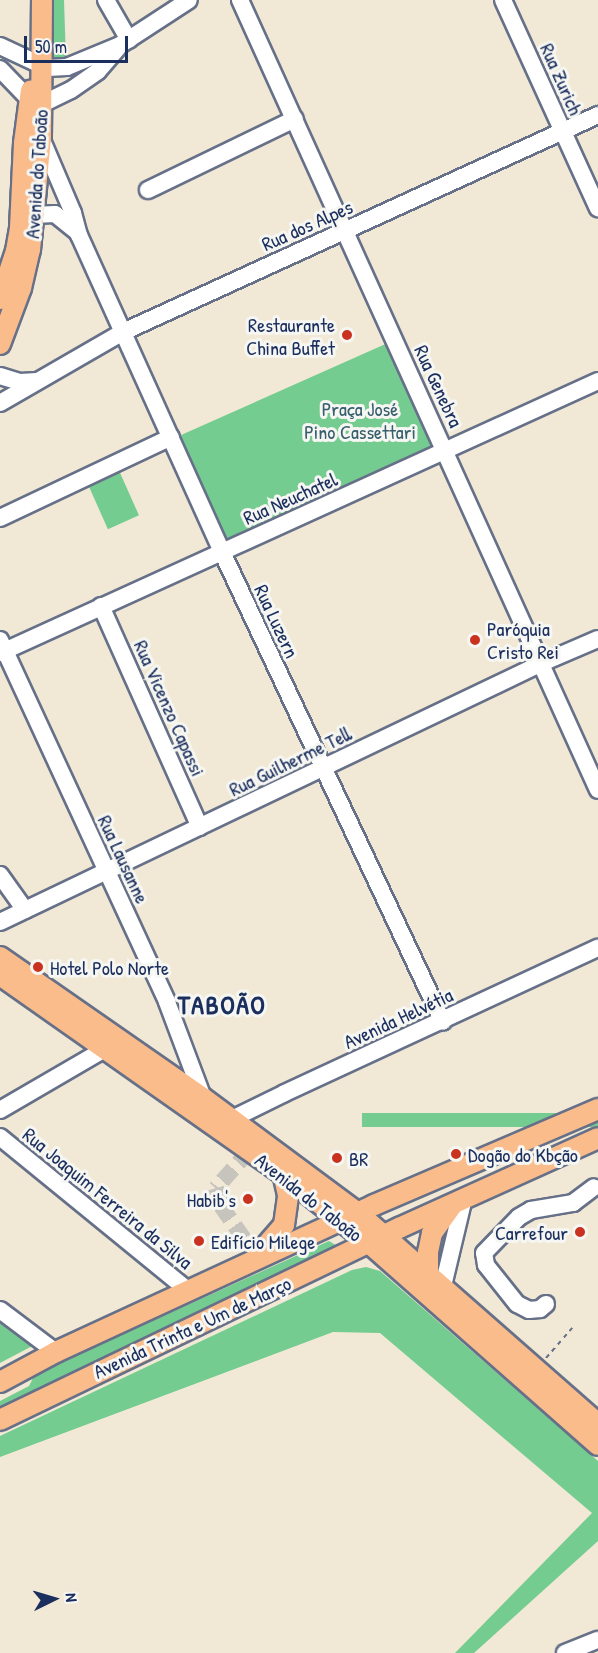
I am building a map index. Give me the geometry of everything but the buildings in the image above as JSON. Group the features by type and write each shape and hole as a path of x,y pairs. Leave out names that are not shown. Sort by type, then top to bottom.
{"main road":[{"name":"Avenida do Taboão","path":"0,344 21,288 30,250 41,138 36,102 36,63 30,0"},
{"name":"Avenida do Taboão","path":"36,63 42,0"},
{"name":"Avenida do Taboão","path":"0,299 10,273 20,228 24,143 36,102"},
{"name":"Avenida do Taboão","path":"0,957 203,1098 225,1126 283,1174 350,1217"},
{"name":"Avenida do Taboão","path":"1,976 103,1050 225,1126 350,1217 377,1239 598,1445"},
{"name":"Avenida Trinta e Um de Março","path":"0,1382 56,1352 350,1217 598,1109"},
{"name":"Avenida Trinta e Um de Março","path":"0,1419 377,1239 598,1138"},
{"path":"249,1264 284,1225 288,1195 283,1174"},
{"path":"436,1280 428,1252 432,1233 460,1200"},
{"name":"Avenida do Taboão","path":"377,1239 436,1280 598,1424"},
{"path":"0,1390 32,1365"}],"street":[{"path":"106,0 125,43"},
{"path":"0,46 54,69 67,67 125,43 189,0"},
{"name":"Rua Genebra","path":"240,0 446,450 598,790"},
{"name":"Rua Zurich","path":"503,0 598,208"},
{"path":"2,74 36,102 71,90 98,71 125,43"},
{"name":"Rua dos Alpes","path":"0,403 123,332 598,116"},
{"path":"148,190 295,119"},
{"name":"Rua Luzern","path":"41,138 69,203 79,235 222,552 443,1022"},
{"name":"Rua Luzern","path":"34,214 55,214 69,222 79,235"},
{"path":"0,376 20,382 38,381"},
{"name":"Rua Neuchatel","path":"2,648 222,552 598,381"},
{"path":"0,518 171,437"},
{"name":"Rua Vicenzo Capassi","path":"101,606 200,826"},
{"name":"Rua Guilherme Tell","path":"0,922 542,663 598,639"},
{"name":"Rua Lausanne","path":"2,648 167,1002 203,1098"},
{"path":"0,875 25,910"},
{"name":"Avenida Helvétia","path":"225,1126 598,948"},
{"path":"0,1110 103,1050"},
{"name":"Rua Joaquim Ferreira da Silva","path":"0,1137 189,1291"},
{"path":"546,1304 540,1309 529,1310 517,1304 486,1265 484,1253 519,1217 531,1210 573,1203 594,1187"},
{"path":"0,1310 56,1352"},
{"path":"565,1653 598,1640"}],"path":[{"path":"537,1370 572,1328"}],"green space":[{"path":"45,0 64,0 66,61 44,59"},
{"name":"Praça José Pino Cassettari","path":"390,342 437,448 224,543 177,437"},
{"path":"117,466 139,515 108,529 86,480"},
{"path":"362,1113 598,1113 598,1127 362,1127"},
{"path":"457,1219 445,1268 435,1259 435,1236"},
{"path":"329,1241 339,1247 0,1413 0,1401 29,1386 35,1374"},
{"path":"366,1267 380,1271 598,1461 598,1541 474,1653 455,1653 592,1513 380,1333 333,1332 0,1457 0,1436 352,1270"},
{"path":"0,1314 38,1343 0,1363"}],"tunnel":[{"path":"249,1151 216,1188 221,1206 256,1256"}],"place":[{"name":"Restaurante China Buffet","path":"347,335"},
{"name":"Paróquia Cristo Rei","path":"475,640"},
{"name":"Hotel Polo Norte","path":"38,967"},
{"name":"Dogão do Kbção","path":"456,1154"},
{"name":"BR","path":"337,1158"},
{"name":"Habib's","path":"248,1199"},
{"name":"Carrefour","path":"580,1232"},
{"name":"Edifício Milege","path":"199,1241"}],"district":[{"name":"TABOÃO","path":"222,1005"}]}
